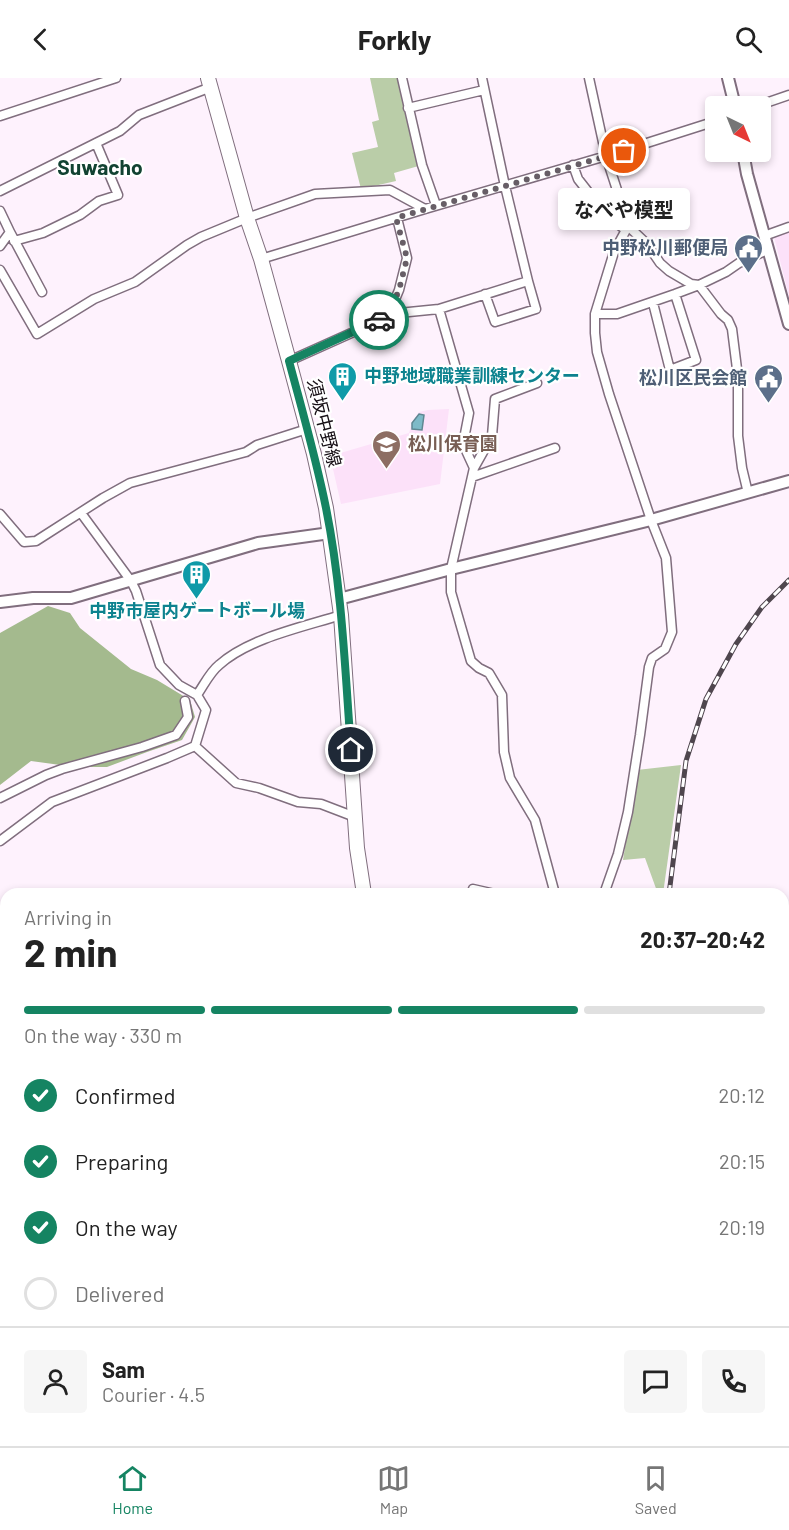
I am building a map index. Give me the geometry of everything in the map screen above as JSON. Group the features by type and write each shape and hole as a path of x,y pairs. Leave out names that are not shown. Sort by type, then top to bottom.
{"main road":[{"name":"須坂中野線","path":"209,83 247,218 261,259 326,508 341,615 357,848 363,888"}],"street":[{"path":"0,116 116,78"},
{"path":"402,78 422,165 436,206"},
{"path":"482,78 505,186 536,309 495,322 485,294"},
{"path":"589,78 606,156 628,228 614,252 595,315 597,352 651,520 666,558 672,632 665,649 652,658 649,667 627,812 618,854 606,888"},
{"path":"728,78 732,96"},
{"path":"0,191 120,131 139,115 209,83"},
{"path":"408,108 484,90"},
{"path":"771,101 789,95"},
{"path":"261,259 705,124"},
{"path":"0,246 12,237 43,233 80,215 99,201 118,195 96,143"},
{"path":"745,162 789,324"},
{"path":"573,165 578,179 607,216 628,228 647,244 660,263 669,271 691,284 699,285 728,320 732,329 738,377 738,436 748,494"},
{"path":"0,270 37,334 94,299 135,282 187,245 247,218 315,194 390,190 425,209"},
{"path":"0,211 42,292"},
{"path":"389,314 399,290 407,258 396,218"},
{"path":"764,236 789,227"},
{"path":"595,315 617,314 652,303 699,285 767,250"},
{"path":"289,361 389,314 439,309 528,281"},
{"path":"652,303 670,370 696,360 675,294"},
{"path":"439,309 469,413 463,444 474,468"},
{"path":"537,383 495,399 492,436 471,477 451,569 451,592 471,661 489,673 502,695 504,752 510,778 535,820 553,888"},
{"path":"0,514 24,542 36,541 130,483 246,452 257,445 307,429"},
{"path":"471,477 555,447"},
{"path":"339,599 651,520 789,481"},
{"path":"0,841 52,802 195,746 206,710 197,695 179,685 160,665 131,581 81,513"},
{"path":"0,602 33,598 71,598 258,543 330,533"},
{"path":"197,695 217,666 249,645 341,615"},
{"path":"0,798 54,772 176,735 188,717 186,701"},
{"path":"195,746 236,783 259,788 298,802 321,804 355,817"}],"shaded area":[{"path":"789,230 789,296 774,237"},
{"name":"松川保育園","path":"449,409 440,484 341,504 330,456 409,433 419,412"}],"green space":[{"path":"370,78 402,78 422,165 394,173 396,181 361,189 352,153 378,147 372,122 379,120"},
{"path":"48,606 70,613 80,628 131,669 157,680 190,700 195,717 182,740 107,767 75,767 31,761 0,785 0,633"},
{"path":"681,765 664,888 656,888 645,858 623,860 637,770"}],"water":[{"path":"419,414 424,415 422,430 412,429 412,423"}],"railway":[{"path":"670,888 686,761 706,699 736,644 762,607 789,580"}],"way so far":[{"path":"379,320 389,314 399,290 407,258 396,218 624,151"}],"place":[{"name":"なべや模型","path":"624,151"},
{"name":"中野松川郵便局","path":"749,274"},
{"name":"中野地域職業訓練センター","path":"343,402"},
{"name":"松川区民会館","path":"768,404"},
{"name":"松川保育園","path":"387,470"},
{"name":"中野市屋内ゲートボール場","path":"197,600"}],"district":[{"name":"Suwacho","path":"100,168"}],"route":[{"path":"351,750 339,599 326,508 289,361 379,320"}]}
